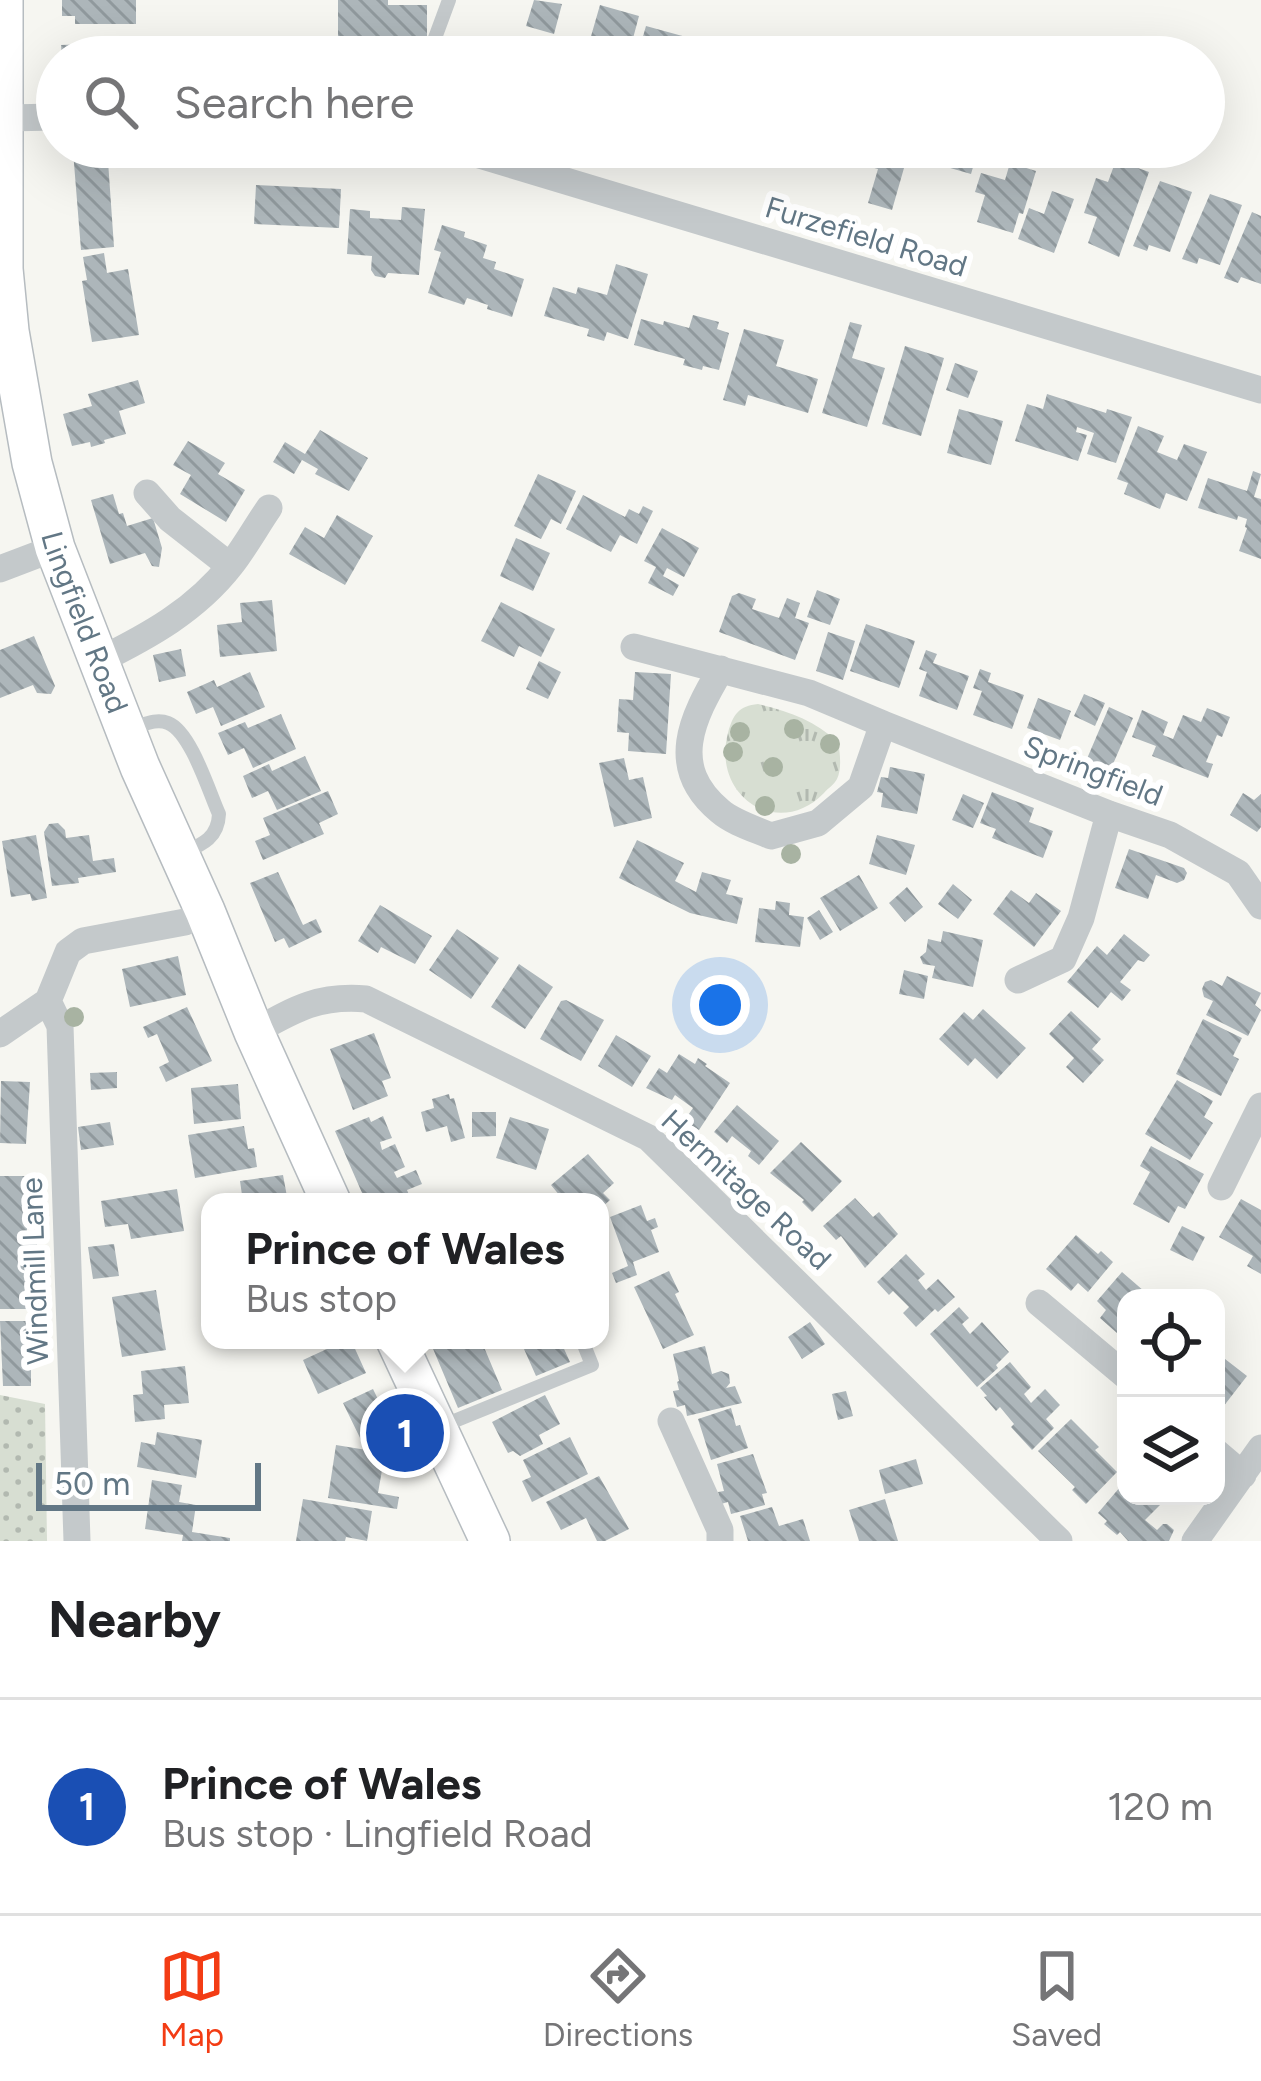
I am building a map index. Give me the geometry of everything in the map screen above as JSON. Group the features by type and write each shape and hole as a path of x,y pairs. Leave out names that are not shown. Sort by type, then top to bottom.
{"street":[{"name":"Lingfield Road","path":"3,10 3,269 32,463 55,548 126,730 327,1193"},
{"path":"5,118 36,117"},
{"name":"Furzefield Road","path":"523,168 1261,390"},
{"path":"146,493 170,519 230,566"},
{"path":"98,661 154,634 185,612 230,566 269,508"},
{"path":"0,568 55,548"},
{"name":"Springfield","path":"634,647 809,693 1170,836 1238,873 1261,906"},
{"path":"721,669 696,712 688,754 697,788 723,814 771,836 818,823 861,787 883,724"},
{"path":"1018,980 1063,959 1081,918 1108,814"},
{"path":"0,1034 48,1001 68,952 83,941 184,922 205,911"},
{"name":"Hermitage Road","path":"254,1032 319,1000 366,999 649,1138 1059,1541"},
{"name":"Windmill Lane","path":"48,1001 60,1026 77,1541"},
{"path":"1221,1187 1261,1106"},
{"path":"1039,1303 1117,1368"},
{"path":"400,1349 490,1541"},
{"path":"671,1421 720,1530 720,1541"},
{"path":"1195,1541 1261,1448"},
{"path":"1225,1460 1243,1475"}],"lane":[{"path":"436,36 449,0"},
{"path":"437,1428 592,1365 586,1349"}],"green space":[{"path":"758,704 801,718 838,742 837,779 806,807 769,812 739,793 730,776 725,756 732,721 741,709"},
{"path":"0,1395 45,1404 47,1541 0,1541"}],"building":[{"path":"62,0 136,0 136,24 75,24 75,16 62,16"},
{"path":"338,0 427,5 427,36 338,36"},
{"path":"534,0 562,4 554,34 526,26"},
{"path":"600,5 639,16 634,36 591,36"},
{"path":"646,26 682,36 643,36"},
{"path":"74,168 108,168 114,247 81,250"},
{"path":"874,168 904,168 892,210 868,203 878,169"},
{"path":"1009,168 1036,171 1013,233 977,222 985,195 975,192 981,173 1005,180"},
{"path":"1113,168 1149,172 1119,257 1088,243 1097,217 1084,213 1096,178 1108,182"},
{"path":"1160,181 1192,192 1170,252 1133,246"},
{"path":"256,185 341,189 339,228 254,224"},
{"path":"1052,191 1074,199 1054,253 1018,239 1029,208 1044,214"},
{"path":"1210,194 1242,205 1220,265 1199,258 1197,264 1182,259"},
{"path":"402,207 425,209 419,275 375,276 372,256 347,254 350,209 370,211 370,218 401,220"},
{"path":"1252,212 1261,216 1261,284 1241,277 1238,283 1224,278"},
{"path":"442,225 487,245 483,258 496,262 494,269 524,279 512,317 467,298 464,305 428,293 441,252 434,250"},
{"path":"104,253 107,273 128,269 139,335 92,342 83,257"},
{"path":"616,264 648,274 628,339 607,332 604,341 587,336 589,329 544,316 553,287 576,294 578,287 607,295"},
{"path":"693,315 719,322 717,329 729,333 719,370 683,365 685,359 634,345 641,319 689,328"},
{"path":"850,322 862,325 852,358 885,368 867,427 822,413"},
{"path":"744,329 784,340 776,366 818,379 808,413 748,395 745,406 723,400"},
{"path":"905,346 944,358 921,436 882,424"},
{"path":"955,363 978,371 968,398 946,390"},
{"path":"138,380 145,403 119,411 126,434 91,447 90,442 72,446 63,414 92,406 88,394"},
{"path":"1047,394 1132,417 1116,463 1087,454 1094,433 1077,427 1076,432 1087,435 1078,461 1015,441 1027,404 1043,409"},
{"path":"959,409 1003,421 991,465 947,453"},
{"path":"1138,426 1164,436 1157,452 1177,460 1184,444 1207,452 1187,501 1166,493 1160,509 1124,494 1128,483 1117,479"},
{"path":"320,430 368,458 349,491 315,474 318,469 302,460 294,474 273,462 285,442 305,454"},
{"path":"188,441 225,463 218,474 245,490 226,522 180,494 191,475 173,465"},
{"path":"1253,471 1261,474 1254,497 1261,499 1261,559 1239,551 1247,519 1198,508 1208,478 1247,491"},
{"path":"538,474 576,491 561,524 551,519 541,539 514,526"},
{"path":"113,494 127,526 153,518 162,548 159,567 152,566 145,553 110,564 91,500"},
{"path":"583,495 625,517 629,509 639,514 643,506 653,511 637,544 620,535 611,552 566,529"},
{"path":"337,515 373,536 345,585 289,554 305,527 324,538"},
{"path":"662,528 699,548 684,577 667,568 663,576 679,585 673,596 648,583 656,567 644,561"},
{"path":"516,538 550,553 533,591 500,576"},
{"path":"817,590 840,599 830,625 807,617"},
{"path":"739,593 756,599 752,609 779,618 787,598 800,603 795,618 809,623 795,660 719,632 732,596"},
{"path":"272,600 277,651 220,657 217,625 242,622 240,603"},
{"path":"501,602 555,629 541,657 519,646 514,657 481,641"},
{"path":"866,624 915,641 899,688 850,671"},
{"path":"828,632 855,641 843,680 816,671"},
{"path":"34,636 55,686 51,694 37,693 33,685 0,698 0,650"},
{"path":"181,649 186,676 159,682 153,655"},
{"path":"926,650 937,654 933,663 969,676 957,710 919,696 927,672 919,669"},
{"path":"539,661 561,672 548,699 526,689"},
{"path":"980,669 991,673 988,682 1024,695 1012,729 973,715 982,691 973,688"},
{"path":"250,672 265,707 221,726 213,707 196,714 187,692 214,680 217,687"},
{"path":"635,672 671,674 666,754 628,751 629,733 617,732 619,699 633,700"},
{"path":"1084,694 1105,703 1095,726 1074,716"},
{"path":"1038,698 1071,711 1060,740 1027,728"},
{"path":"1109,707 1133,718 1110,771 1086,761"},
{"path":"1207,708 1230,717 1206,762 1213,764 1208,778 1152,756 1156,746 1132,737 1142,710 1168,722 1163,735 1173,739 1183,715 1201,722"},
{"path":"281,714 296,749 253,768 244,748 228,755 218,733 245,722 248,728"},
{"path":"305,756 321,791 277,810 268,791 252,798 243,776 269,764 272,771"},
{"path":"624,758 629,780 643,777 652,818 614,827 599,763"},
{"path":"890,767 925,774 917,814 881,807 883,793 877,792"},
{"path":"328,791 338,814 319,823 324,834 263,860 255,841 270,835 263,818"},
{"path":"992,792 1034,808 1029,822 1053,831 1043,858 992,838 996,829 980,823"},
{"path":"1243,793 1254,800 1261,794 1257,832 1230,815"},
{"path":"963,794 984,803 973,828 952,820"},
{"path":"58,823 66,838 89,835 93,861 114,858 116,872 52,886 44,832 49,824"},
{"path":"36,835 47,898 11,897 2,841"},
{"path":"877,835 915,845 906,875 869,864"},
{"path":"637,840 684,863 675,881 696,892 702,872 731,880 726,894 743,898 737,924 690,913 619,878"},
{"path":"1129,849 1184,868 1184,880 1177,883 1156,875 1148,899 1115,888"},
{"path":"278,872 303,925 316,919 322,932 289,948 284,938 275,942 250,883"},
{"path":"859,875 878,908 840,931 820,898"},
{"path":"953,884 972,900 958,919 938,904"},
{"path":"907,887 923,907 905,922 889,903"},
{"path":"1011,890 1029,903 1036,893 1061,911 1034,947 993,914"},
{"path":"776,901 790,903 789,915 804,917 800,947 755,942 759,908 775,910"},
{"path":"380,905 432,936 415,964 381,947 378,953 358,941"},
{"path":"819,910 833,932 820,940 807,918"},
{"path":"457,929 499,958 471,999 429,970"},
{"path":"943,931 983,940 973,987 932,978 935,966 923,964 920,957 928,939 941,942"},
{"path":"1124,934 1150,955 1144,962 1138,960 1120,982 1131,990 1122,1001 1111,992 1098,1008 1067,982 1097,946 1107,955"},
{"path":"178,956 186,995 130,1007 122,969"},
{"path":"519,964 553,987 525,1029 491,1007"},
{"path":"904,970 928,976 924,999 899,994"},
{"path":"1227,976 1261,993 1255,1005 1261,1010 1248,1036 1206,1015 1213,1001 1204,997 1205,982 1222,986"},
{"path":"561,1001 604,1020 581,1061 540,1039"},
{"path":"187,1007 212,1061 166,1082 159,1067 169,1062 157,1034 148,1038 143,1027"},
{"path":"983,1009 1026,1048 997,1079 975,1058 968,1066 939,1039 964,1012 973,1020"},
{"path":"1071,1011 1101,1039 1092,1049 1104,1060 1083,1083 1066,1067 1074,1058 1049,1034"},
{"path":"1203,1019 1242,1038 1233,1056 1239,1059 1221,1096 1176,1074"},
{"path":"374,1033 391,1078 382,1081 388,1096 353,1110 330,1049"},
{"path":"616,1035 651,1056 632,1087 598,1066"},
{"path":"679,1054 695,1064 698,1058 730,1083 699,1130 684,1121 693,1108 675,1095 672,1100 646,1088 659,1068 667,1073"},
{"path":"117,1072 117,1088 91,1090 90,1073"},
{"path":"1177,1080 1213,1101 1204,1117 1213,1123 1190,1160 1145,1134"},
{"path":"1,1081 30,1082 26,1144 0,1143"},
{"path":"238,1084 241,1119 194,1124 191,1088"},
{"path":"449,1094 465,1138 451,1142 447,1126 426,1132 421,1112 434,1108 432,1099"},
{"path":"737,1105 779,1141 759,1165 748,1156 751,1151 732,1136 727,1143 714,1132"},
{"path":"472,1112 496,1112 496,1136 472,1137"},
{"path":"383,1116 392,1138 380,1142 382,1150 395,1144 405,1167 394,1172 397,1178 416,1170 422,1184 408,1193 362,1193 335,1131 369,1117 371,1122"},
{"path":"510,1117 549,1129 536,1170 496,1158"},
{"path":"110,1122 114,1145 81,1150 78,1127"},
{"path":"244,1126 257,1167 195,1178 188,1135"},
{"path":"801,1142 842,1181 812,1212 770,1173"},
{"path":"1151,1146 1204,1174 1185,1209 1178,1206 1169,1223 1133,1204 1150,1172 1140,1166"},
{"path":"588,1154 614,1183 603,1193 558,1193 551,1185"},
{"path":"283,1175 286,1193 242,1193 240,1181"},
{"path":"0,1176 27,1176 27,1237 37,1237 37,1309 0,1309"},
{"path":"177,1189 184,1231 131,1239 128,1224 105,1227 101,1201"},
{"path":"855,1198 873,1217 879,1212 898,1234 865,1268 841,1236 836,1240 823,1226"},
{"path":"1241,1199 1261,1210 1261,1274 1247,1266 1253,1256 1219,1237"},
{"path":"641,1205 647,1221 655,1218 658,1227 651,1230 659,1252 633,1262 637,1275 616,1283 612,1273 628,1266 610,1217"},
{"path":"1182,1226 1205,1237 1193,1261 1170,1250"},
{"path":"1076,1235 1113,1262 1088,1292 1078,1283 1071,1291 1046,1269"},
{"path":"114,1244 119,1276 93,1279 88,1247"},
{"path":"906,1254 925,1274 918,1280 926,1290 938,1279 955,1297 916,1327 903,1313 909,1307 877,1282"},
{"path":"669,1271 694,1335 663,1349 634,1287"},
{"path":"1122,1272 1142,1289 1117,1289 1117,1333 1100,1318 1106,1310 1097,1301"},
{"path":"156,1290 166,1350 122,1357 112,1297"},
{"path":"959,1307 969,1318 962,1324 970,1334 982,1322 1009,1352 977,1387 930,1334"},
{"path":"0,1321 35,1321 31,1386 3,1386"},
{"path":"810,1322 825,1344 802,1359 788,1337"},
{"path":"705,1346 712,1374 729,1374 726,1388 735,1386 742,1403 687,1416 685,1405 677,1407 673,1391 679,1390 679,1381 673,1354"},
{"path":"327,1349 355,1349 366,1373 318,1394 303,1360"},
{"path":"433,1349 485,1349 502,1390 458,1408"},
{"path":"524,1349 564,1349 570,1362 536,1376"},
{"path":"1225,1359 1247,1376 1225,1404"},
{"path":"1010,1362 1031,1387 1024,1394 1031,1403 1045,1389 1060,1405 1046,1419 1054,1428 1032,1450 980,1388"},
{"path":"185,1366 189,1403 164,1405 165,1419 135,1422 133,1395 143,1394 141,1371"},
{"path":"373,1389 394,1432 364,1446 343,1403"},
{"path":"846,1391 853,1416 838,1420 832,1394"},
{"path":"545,1395 560,1424 539,1435 543,1444 520,1456 508,1453 492,1422"},
{"path":"731,1408 748,1448 711,1460 698,1419"},
{"path":"1071,1419 1117,1472 1086,1504 1038,1451"},
{"path":"157,1432 202,1440 196,1478 137,1467 141,1442 155,1445"},
{"path":"570,1437 588,1474 532,1502 522,1481 531,1477 523,1460"},
{"path":"336,1445 385,1453 378,1493 399,1497 397,1509 328,1498"},
{"path":"753,1454 767,1493 762,1494 765,1505 731,1514 728,1502 721,1504 718,1492 724,1491 717,1464"},
{"path":"916,1459 923,1484 885,1494 879,1470"},
{"path":"599,1476 629,1529 605,1541 597,1541 586,1518 561,1530 546,1502"},
{"path":"152,1480 182,1485 179,1502 196,1505 192,1532 230,1541 182,1541 183,1535 145,1529"},
{"path":"1117,1491 1117,1505 1160,1505 1145,1520 1157,1530 1167,1524 1174,1530 1169,1541 1128,1541 1104,1524 1107,1521 1098,1513"},
{"path":"303,1499 372,1511 367,1541 346,1537 345,1541 296,1541"},
{"path":"885,1499 898,1541 859,1541 849,1510"},
{"path":"772,1507 779,1526 803,1519 810,1541 748,1541 740,1516"}],"place":[{"name":"Prince of Wales","path":"405,1433"}]}
